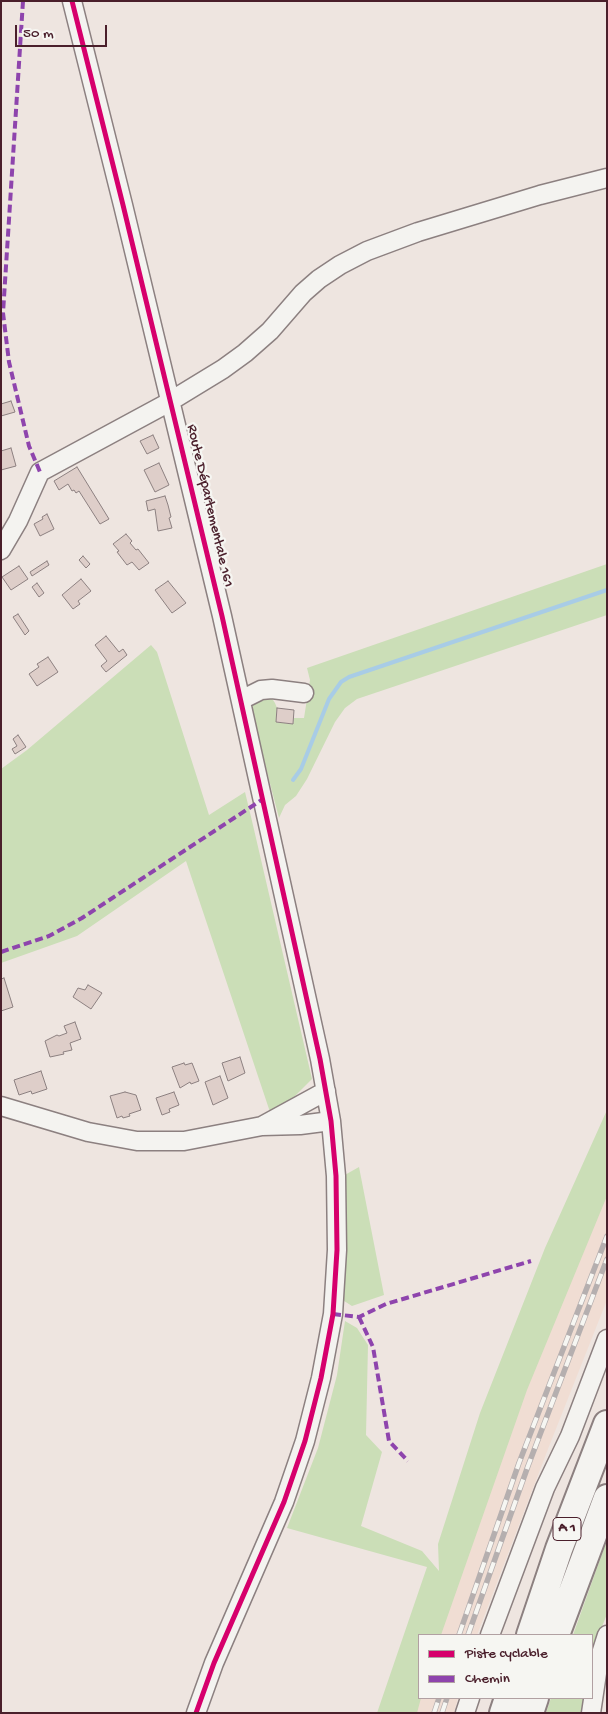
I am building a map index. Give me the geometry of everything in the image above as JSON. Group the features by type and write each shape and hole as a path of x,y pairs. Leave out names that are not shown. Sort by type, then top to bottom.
{"highway":[{"name":"A 1","path":"530,1634 559,1549 607,1424"},
{"name":"A 1","path":"556,1634 607,1498"},
{"path":"503,1713 508,1699"},
{"path":"530,1713 535,1699"}],"street":[{"name":"Route Départementale 161","path":"72,1 171,401 241,700 326,1090 332,1121 336,1176 337,1250 333,1314 321,1378 305,1441 284,1502 214,1664 196,1713"},
{"path":"1,550 18,521 40,472 208,379 245,353 270,331 303,293 318,279 340,265 367,251 428,229 540,195 607,178"},
{"path":"241,700 261,690 272,688 304,693"},
{"path":"262,1126 326,1090"},
{"path":"1,1106 88,1132 137,1141 184,1141 262,1126 300,1125 332,1121"},
{"path":"490,1634 544,1488 570,1436 607,1339"},
{"path":"591,1713 599,1660 607,1635"},
{"path":"465,1713 470,1699"},
{"path":"517,1699 530,1713"}],"shaded area":[{"path":"607,1164 607,1300 477,1634 429,1634"},
{"path":"418,1699 458,1699 454,1713 403,1713"}],"green space":[{"path":"607,564 607,615 357,699 345,708 335,722 307,779 296,796 285,805 279,818 251,710 257,698 271,697 277,708 276,722 293,724 294,718 304,718 310,680 307,668"},
{"path":"151,645 157,652 209,815 245,792 312,1079 294,1097 270,1112 186,861 77,936 1,963 1,769 27,750"},
{"path":"607,1110 607,1196 527,1390 441,1634 418,1634 418,1699 421,1699 417,1713 377,1713 427,1567 287,1528 318,1448 337,1375 345,1321 357,1328 368,1345 366,1435 382,1452 361,1526 422,1551 439,1571 438,1544 480,1413 545,1248"},
{"path":"359,1167 384,1295 352,1306 341,1299 343,1176"},
{"path":"607,1540 607,1614 593,1652 593,1634 573,1634"},
{"path":"551,1699 585,1699 583,1713 546,1713"}],"building":[{"path":"11,401 15,412 1,416 1,404"},
{"path":"153,435 159,448 147,454 140,441"},
{"path":"11,448 16,466 1,470 1,451"},
{"path":"159,463 169,485 155,492 144,470"},
{"path":"77,467 109,519 100,524 79,491 76,493 74,490 72,491 68,484 59,490 54,481"},
{"path":"165,496 172,528 158,531 155,509 148,511 146,501"},
{"path":"47,514 54,529 40,536 34,524 43,519 42,517"},
{"path":"126,534 132,541 130,543 136,550 138,549 149,563 139,570 132,562 127,565 113,544"},
{"path":"83,556 90,564 86,568 79,560"},
{"path":"47,561 49,565 32,576 30,572"},
{"path":"19,566 28,579 11,590 2,577"},
{"path":"81,579 91,591 78,601 80,604 73,609 62,595"},
{"path":"168,581 186,603 172,613 155,590"},
{"path":"37,583 44,593 39,597 32,587"},
{"path":"18,614 29,631 25,635 13,617"},
{"path":"106,636 119,652 123,649 127,655 106,672 101,666 107,661 95,645"},
{"path":"48,657 58,672 37,686 29,674 39,667 37,664"},
{"path":"277,708 294,710 293,724 276,722"},
{"path":"18,735 26,747 15,754 12,749 17,746 13,739"},
{"path":"4,978 13,1007 1,1011 1,979"},
{"path":"88,985 102,993 91,1009 73,997 78,988 85,990"},
{"path":"75,1022 81,1039 70,1043 72,1050 50,1057 45,1041 57,1035 67,1033 64,1026"},
{"path":"240,1057 245,1073 228,1081 222,1063"},
{"path":"184,1063 185,1065 192,1063 199,1081 191,1084 190,1082 180,1088 172,1067"},
{"path":"41,1071 47,1089 32,1094 31,1091 19,1095 14,1080"},
{"path":"220,1076 228,1098 213,1105 205,1082"},
{"path":"125,1092 136,1095 141,1110 129,1114 130,1116 117,1118 110,1096"},
{"path":"174,1092 179,1105 169,1109 170,1112 162,1115 156,1098"}],"waterway":[{"path":"293,780 301,769 329,699 341,682 349,677 607,590"}],"railway":[{"path":"459,1634 519,1463 607,1236"},
{"path":"468,1634 528,1466 607,1259"},
{"path":"434,1713 439,1699"},
{"path":"442,1713 447,1699"}],"marked path":[{"path":"23,1 3,313 9,362 29,446 40,472"},
{"path":"1,952 49,936 82,918 263,799"},
{"path":"333,1314 359,1317 386,1304 531,1261"},
{"path":"359,1317 373,1347 389,1441 408,1461"}],"cycle path":[{"path":"72,1 222,616 320,1059 331,1121 336,1176 337,1250 333,1314 321,1378 305,1441 284,1502 214,1663 196,1713"}]}
